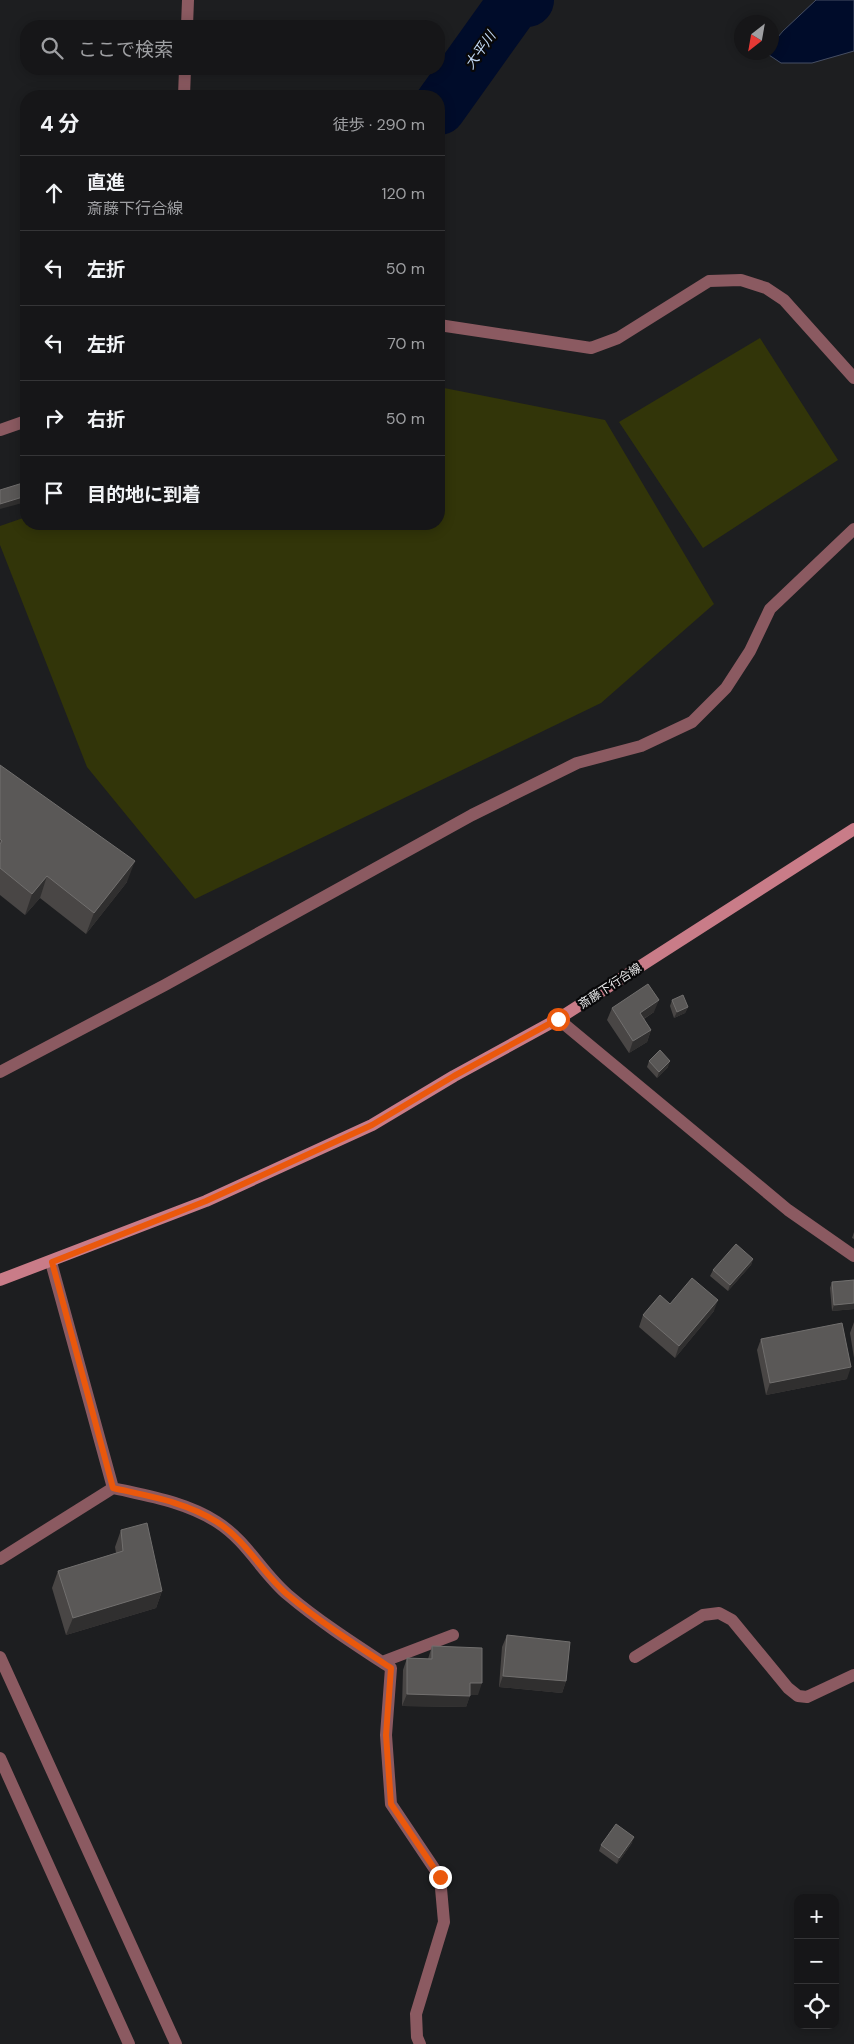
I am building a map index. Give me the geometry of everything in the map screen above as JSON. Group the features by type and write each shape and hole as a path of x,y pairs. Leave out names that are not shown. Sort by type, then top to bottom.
{"main road":[{"name":"斎藤下行合線","path":"0,1280 52,1262 206,1201 372,1125 454,1076 558,1019 854,829"}],"street":[{"path":"187,20 188,0"},
{"path":"184,90 185,75"},
{"path":"445,326 591,348 618,338 709,281 741,280 766,288 784,300 854,378"},
{"path":"0,430 20,423"},
{"path":"0,1072 165,984 472,815 577,763 641,746 692,722 726,688 750,651 770,608 854,529"},
{"path":"558,1019 788,1210 854,1256"},
{"path":"52,1262 113,1488"},
{"path":"0,1559 113,1488 175,1502 217,1522 242,1542 287,1594 330,1627 391,1668 386,1735 391,1804 440,1877 444,1922 416,2014 417,2037 420,2044"},
{"path":"635,1656 703,1615 719,1614 732,1620 788,1688 798,1696 807,1697 854,1675"},
{"path":"382,1662 453,1635"},
{"path":"0,1657 176,2044"},
{"path":"0,1758 129,2044"}],"green space":[{"path":"760,338 838,460 703,548 619,422"},
{"path":"445,388 605,420 714,604 601,703 195,899 87,767 0,545 0,526 20,519 20,530 445,530"}],"water":[{"path":"816,0 854,0 854,51 812,63 781,63 776,60 779,60 779,36"}],"building":[{"path":"20,484 20,498 0,504 0,490"},
{"path":"0,765 135,861 94,913 47,876 32,894 0,868 0,844 2,841 0,839"},
{"path":"648,984 659,1000 640,1013 651,1030 633,1041 612,1008"},
{"path":"683,995 688,1007 677,1012 672,1000"},
{"path":"660,1050 670,1061 659,1072 649,1061"},
{"path":"736,1244 753,1259 730,1285 713,1270"},
{"path":"692,1278 718,1300 679,1346 643,1315 660,1295 670,1304"},
{"path":"854,1280 854,1303 834,1305 832,1282"},
{"path":"842,1323 851,1367 770,1383 761,1339"},
{"path":"147,1523 162,1591 73,1618 58,1571 123,1551 121,1530"},
{"path":"507,1635 570,1642 566,1681 503,1676"},
{"path":"432,1646 482,1648 482,1683 470,1683 470,1696 407,1694 407,1658 432,1659"},
{"path":"616,1824 634,1837 619,1858 601,1845"}],"waterway":[{"name":"大平川","path":"445,100 514,3 527,0"}],"route":[{"path":"440,1877 391,1804 386,1735 391,1668 330,1627 287,1594 242,1542 217,1522 175,1502 113,1488 105,1465 52,1262 206,1201 372,1125 454,1076 558,1019"}]}
